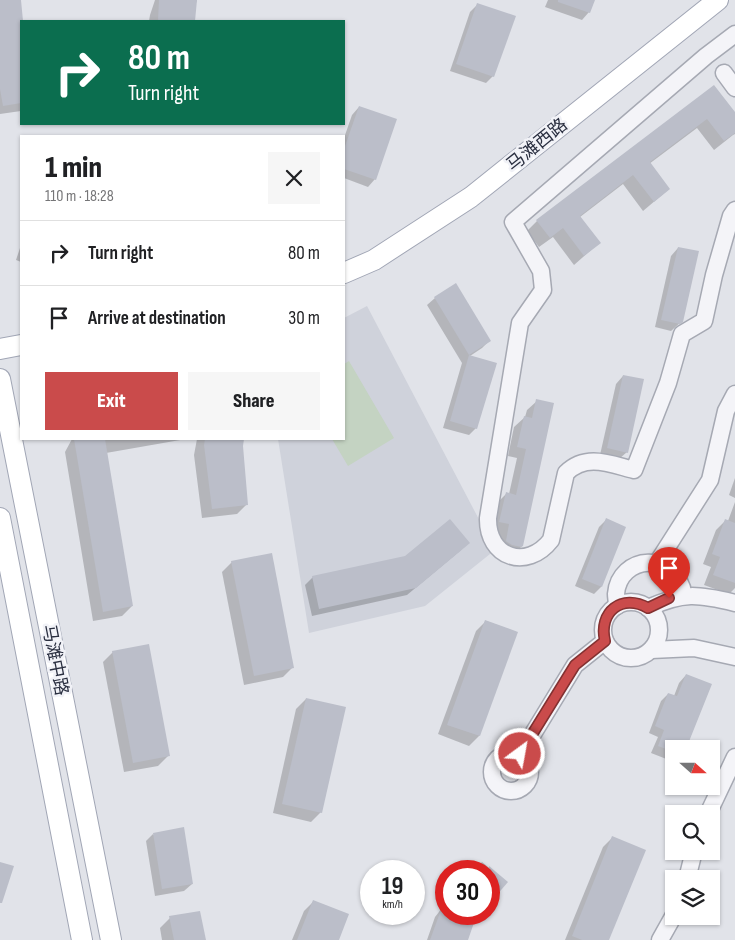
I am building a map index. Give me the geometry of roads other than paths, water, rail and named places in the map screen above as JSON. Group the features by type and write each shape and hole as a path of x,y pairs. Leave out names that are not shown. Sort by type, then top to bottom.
{"main road":[{"name":"马滩西路","path":"345,273 374,260 471,198 718,0"},
{"path":"0,349 20,346"},
{"name":"马滩中路","path":"0,379 111,940"},
{"name":"马滩中路","path":"0,518 82,940"}],"street":[{"path":"735,34 706,56 513,222 541,271 543,290 520,323 488,518 488,529 491,539 505,554 515,557 526,557 536,554 551,540 566,473 572,466 580,462 589,461 634,470 668,384 682,334 704,321 714,276 731,216 735,210"},
{"path":"724,73 735,88"},
{"path":"657,563 710,480 726,411 735,394"},
{"path":"617,606 616,594 619,583 626,573 635,566 646,563 657,563 668,568 676,575 682,585 684,596"},
{"path":"648,608 669,598 691,595 714,598 735,604"},
{"path":"633,602 648,608 654,613 659,628 656,644 651,650 637,658 629,659 614,653 605,641 603,625 606,617 617,606 633,602"},
{"path":"520,754 575,665 605,641"},
{"path":"651,650 694,648 735,657"},
{"path":"712,805 735,757"},
{"path":"660,940 669,925"}]}
